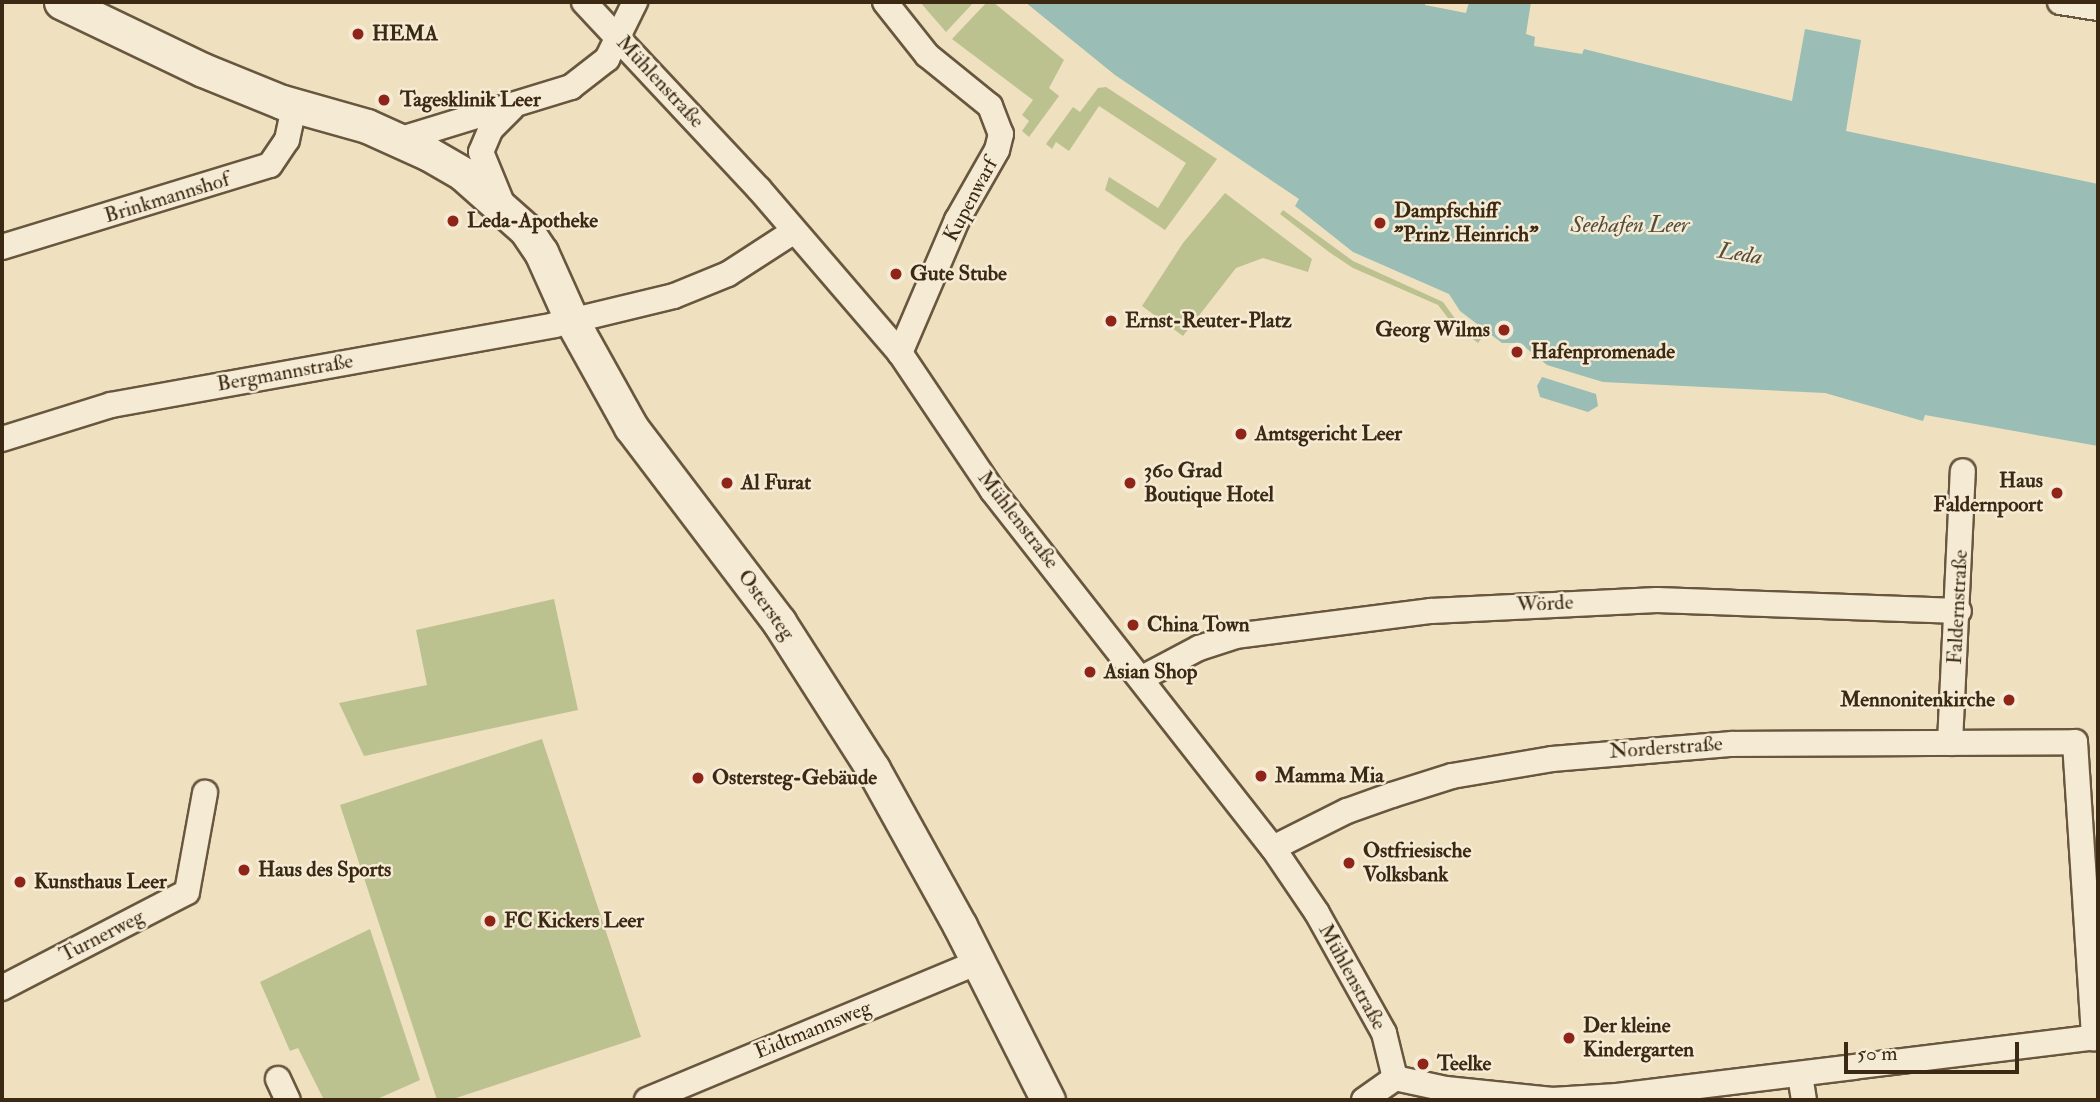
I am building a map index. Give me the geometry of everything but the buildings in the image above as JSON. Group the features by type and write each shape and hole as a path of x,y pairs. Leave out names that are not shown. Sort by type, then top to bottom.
{"main road":[{"name":"Ostersteg","path":"61,2 149,46 294,106 353,121 429,154 463,174 506,210 541,252 572,321 637,435 808,664 873,769 979,962 1048,1100"}],"street":[{"name":"Mühlenstraße","path":"584,2 759,189 793,232 900,353 992,490 1273,848 1384,1033 1395,1078"},
{"path":"398,140 547,97 590,75 620,38 635,2"},
{"name":"Kupenwarf","path":"885,2 927,55 990,106 999,124 998,150 949,240 900,353"},
{"path":"2060,2 2098,8"},
{"path":"506,210 481,152 491,129 517,104"},
{"name":"Brinkmannshof","path":"2,247 270,165 286,140 294,106"},
{"name":"Bergmannstraße","path":"2,439 111,405 572,321 704,285 749,262 793,232"},
{"name":"Faldernstraße","path":"1950,743 1959,611 1963,471"},
{"name":"Wörde","path":"1142,678 1199,648 1235,636 1430,611 1657,600 1959,611"},
{"name":"Norderstraße","path":"1273,848 1348,811 1392,795 1452,776 1552,759 1732,744 2075,742 2096,1037"},
{"name":"Turnerweg","path":"2,988 187,892 205,793"},
{"name":"Eidtmannsweg","path":"647,1100 979,962"},
{"path":"1370,1099 1395,1078 1446,1089 1552,1100 1800,1074 2096,1037"},
{"path":"1800,1074 1804,1100"}],"green space":[{"path":"920,2 974,2 946,32"},
{"path":"987,2 993,2 1064,60 1049,88 1059,96 1029,137 1022,131 1029,121 1022,115 1033,100 952,39"},
{"path":"1106,87 1217,159 1165,230 1105,190 1109,177 1158,208 1186,163 1099,106 1069,151 1056,142 1052,149 1046,144 1073,107 1080,112 1098,88"},
{"path":"1225,193 1312,259 1308,272 1263,258 1236,268 1183,336 1142,306 1183,243"},
{"path":"1283,210 1353,261 1443,302 1456,320 1481,339 1478,343 1451,322 1438,305 1353,268 1280,214"},
{"path":"554,599 578,710 364,756 339,703 427,685 416,630"},
{"name":"FC Kickers Leer","path":"542,739 641,1037 450,1100 437,1100 340,805"},
{"path":"370,929 420,1080 375,1100 324,1100 298,1048 290,1051 260,982"}],"water":[{"name":"Seehafen Leer","path":"1025,2 1425,2 1425,5 1466,13 1469,2 1531,2 1526,34 1535,37 1534,46 1582,54 1584,49 1792,101 1805,29 1861,40 1846,131 2098,184 2098,446 1925,415 1923,421 1825,393 1603,382 1547,365 1520,343 1502,343 1460,311 1449,294 1353,252 1295,206 1299,199 1115,75"},
{"path":"1542,377 1596,394 1598,406 1588,412 1540,397 1537,386"}],"place":[{"name":"HEMA","path":"358,34"},
{"name":"Tagesklinik Leer","path":"384,100"},
{"name":"Leda-Apotheke","path":"453,221"},
{"name":"Dampfschiff \"Prinz Heinrich\"","path":"1380,223"},
{"name":"Gute Stube","path":"896,274"},
{"name":"Ernst-Reuter-Platz","path":"1111,321"},
{"name":"Georg Wilms","path":"1504,330"},
{"name":"Hafenpromenade","path":"1517,352"},
{"name":"Amtsgericht Leer","path":"1241,434"},
{"name":"Al Furat","path":"727,483"},
{"name":"360 Grad Boutique Hotel","path":"1130,483"},
{"name":"Haus Faldernpoort","path":"2057,493"},
{"name":"China Town","path":"1133,625"},
{"name":"Asian Shop","path":"1090,672"},
{"name":"Mennonitenkirche","path":"2009,700"},
{"name":"Mamma Mia","path":"1261,776"},
{"name":"Ostersteg-Gebäude","path":"698,778"},
{"name":"Ostfriesische Volksbank","path":"1349,863"},
{"name":"Haus des Sports","path":"244,870"},
{"name":"Kunsthaus Leer","path":"20,882"},
{"name":"FC Kickers Leer","path":"490,921"},
{"name":"Der kleine Kindergarten","path":"1569,1038"},
{"name":"Teelke","path":"1423,1064"}],"water label":[{"name":"Leda","path":"1740,254"}]}
